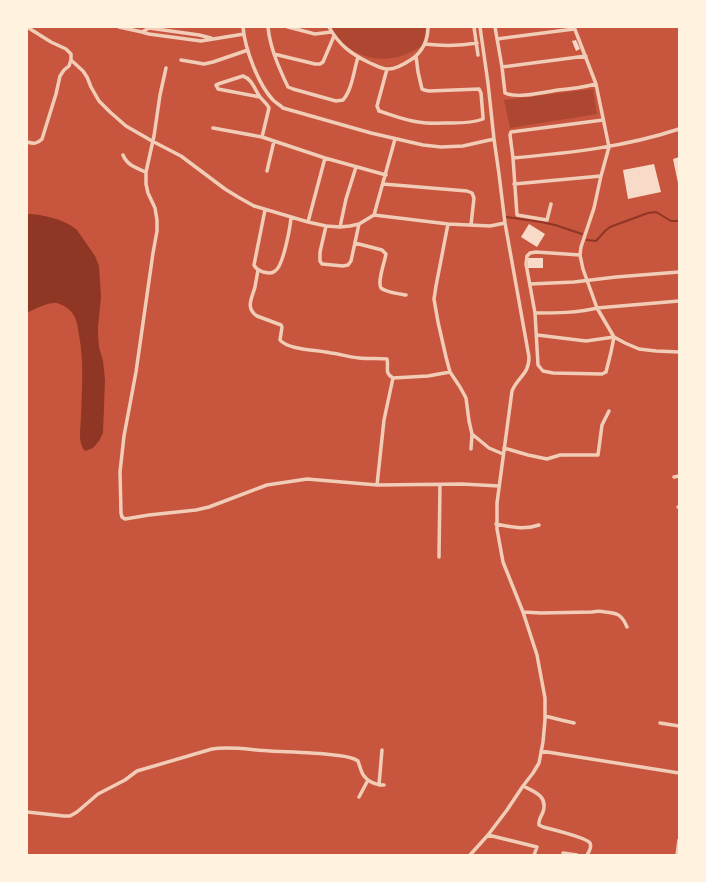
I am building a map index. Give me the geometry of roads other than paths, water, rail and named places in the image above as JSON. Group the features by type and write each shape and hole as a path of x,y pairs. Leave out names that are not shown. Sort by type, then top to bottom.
{"street":[{"path":"27,27 51,42 66,49 71,54 69,66 60,76 42,140 33,144 27,142"},
{"path":"118,27 149,34 200,41 244,34"},
{"path":"243,27 248,50 262,86 273,100 283,108 395,139 423,145 441,147 463,146 494,139"},
{"path":"268,27 274,54 289,88 336,101 343,100 346,97 358,57"},
{"path":"288,27 315,34 331,32"},
{"path":"329,27 331,32 344,47 358,57 387,69 397,67 416,56 422,50 428,35 428,27"},
{"path":"474,27 478,55"},
{"path":"470,855 488,835 507,810 539,763 543,742 545,716 545,698 537,655 504,562 496,524 499,486 512,391 514,385 528,368 530,357 505,223 480,27"},
{"path":"496,27 505,93 512,95 529,94 596,84"},
{"path":"142,32 150,28 199,35 214,39"},
{"path":"149,34 150,28"},
{"path":"497,39 574,28 596,84 609,147 594,208 580,255 583,269 597,308 614,337 606,372 602,374 573,374 543,371 538,365 535,313 526,264 527,256 530,253 536,252 580,255"},
{"path":"274,54 320,64 323,62 334,36"},
{"path":"425,44 477,44"},
{"path":"181,60 204,64 248,50"},
{"path":"387,69 377,106 379,111 403,119 419,122 456,123 483,119 482,93 479,89 422,89 416,56"},
{"path":"502,67 586,56"},
{"path":"71,60 83,71 99,101 126,126 181,156 205,175 254,206 291,218 326,226 340,227 360,224 374,216 448,224 490,226 505,223"},
{"path":"166,68 146,172 148,193 155,208 157,231 136,372 124,436 120,472 122,517 125,519 196,510 221,503 267,485 293,480 306,479 376,485 462,484 499,486"},
{"path":"260,97 218,89 216,85 243,76 248,78 269,108 262,137"},
{"path":"255,88 262,86"},
{"path":"551,204 547,220 517,215 510,132 603,120"},
{"path":"213,128 262,137 298,150 386,175"},
{"path":"513,158 609,147 657,137 679,129"},
{"path":"374,216 395,139"},
{"path":"267,171 274,141"},
{"path":"123,155 126,161 137,169 146,172"},
{"path":"308,222 325,158"},
{"path":"340,227 346,199 356,167"},
{"path":"514,184 601,176"},
{"path":"383,184 467,191 472,193 474,198 471,225"},
{"path":"265,210 254,262 256,269 255,288 250,309 255,315 281,325 280,338 282,342 303,349 360,358 386,359 388,361 387,373 393,378 428,376 450,372"},
{"path":"256,269 269,273 278,269 291,218"},
{"path":"326,226 320,252 320,261 322,264 343,266 348,265 351,262 360,224"},
{"path":"448,224 434,299 450,372 466,398 472,434 471,449"},
{"path":"355,243 382,250 386,254 380,280 380,287 389,292 406,295"},
{"path":"530,284 679,272"},
{"path":"535,313 568,312 679,301"},
{"path":"537,335 586,341 614,337 640,348 656,351 679,352"},
{"path":"376,485 384,420 393,378"},
{"path":"504,448 547,459 560,454 598,455 602,425 610,411"},
{"path":"472,434 490,448 503,454"},
{"path":"674,477 679,476"},
{"path":"439,557 440,485"},
{"path":"496,524 510,527 529,528 539,525"},
{"path":"523,612 541,613 596,611 615,613 622,617 627,627"},
{"path":"545,716 574,723"},
{"path":"660,723 679,726"},
{"path":"27,812 70,816 98,794 125,780 137,771 223,747 237,747 268,751 309,752 350,757 358,761 363,775 368,780 374,784 384,785"},
{"path":"379,785 382,750"},
{"path":"541,751 679,773"},
{"path":"359,797 368,780"},
{"path":"523,786 538,794 543,800 544,807 539,825 587,841 590,843 589,853 587,855"},
{"path":"488,835 537,847 534,855"},
{"path":"677,855 679,840"},
{"path":"563,853 577,855"}],"waterway":[{"path":"587,240 596,241 610,227 648,213 656,212 671,221 679,221"},
{"path":"506,217 555,225 582,234"}]}
